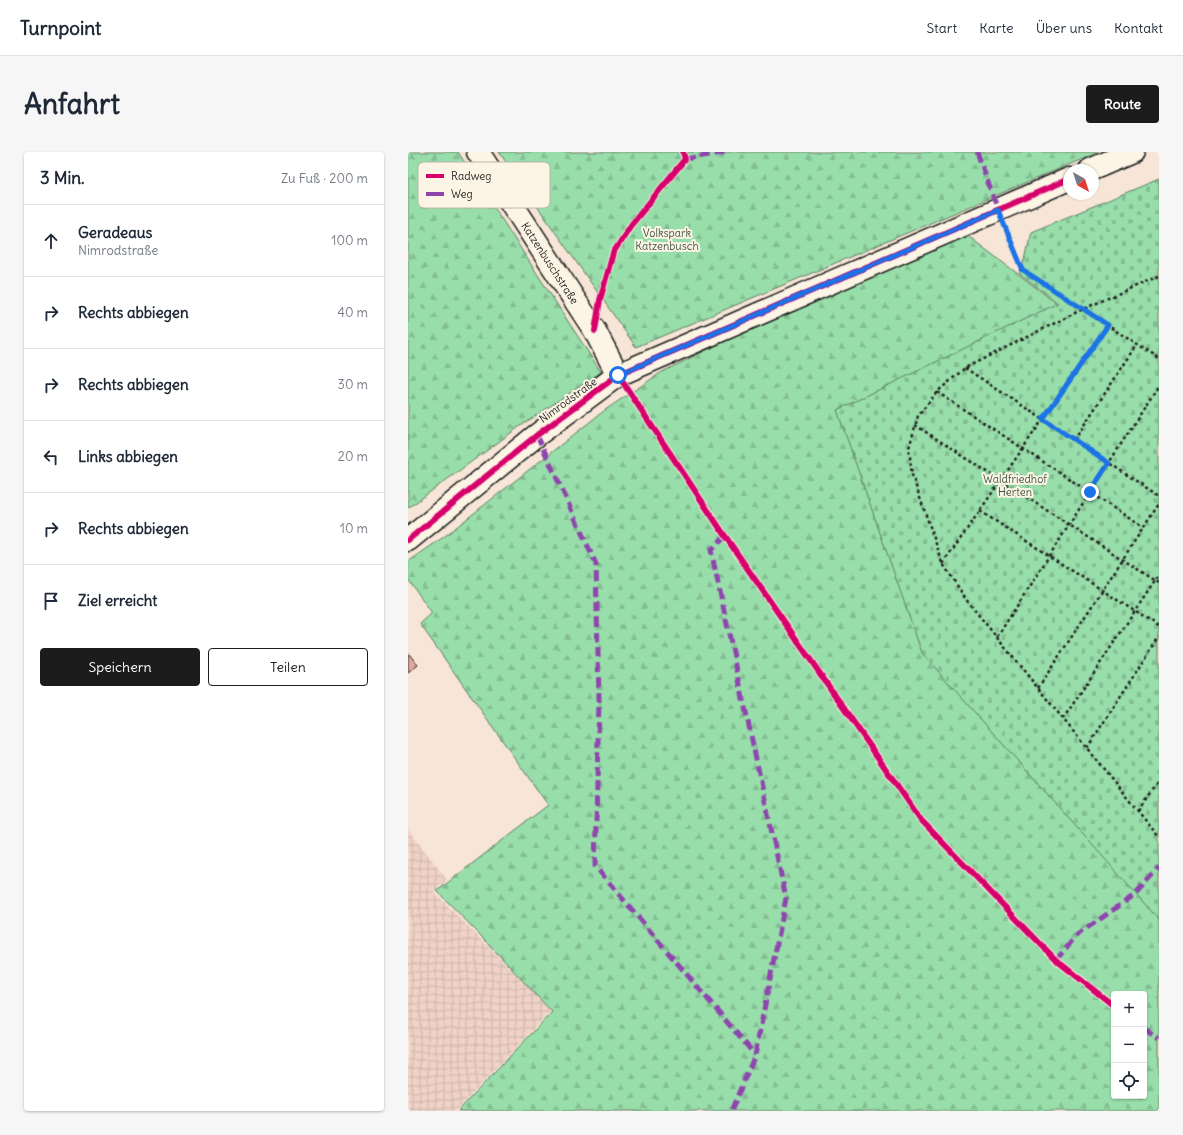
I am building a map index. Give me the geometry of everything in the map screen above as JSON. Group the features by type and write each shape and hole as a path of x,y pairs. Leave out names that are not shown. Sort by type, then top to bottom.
{"street":[{"name":"Katzenbuschstraße","path":"478,152 484,162"},
{"path":"1099,166 1132,152"},
{"name":"Nimrodstraße","path":"408,540 537,435 618,375 1063,182"},
{"name":"Katzenbuschstraße","path":"514,208 594,331 618,375"}],"path":[{"path":"998,210 1023,270 1159,359"},
{"path":"1159,276 1083,309 965,368 937,392 918,416 909,448 912,475 943,564 968,602 1159,837"},
{"path":"943,564 1108,325"},
{"path":"1074,440 1138,345"},
{"path":"965,368 1159,496"},
{"path":"997,637 1159,385"},
{"path":"937,392 1144,528"},
{"path":"915,425 1159,583"},
{"path":"1038,688 1159,504"},
{"path":"980,511 1159,627"},
{"path":"1063,719 1159,575"},
{"path":"1087,748 1159,637"},
{"path":"1138,811 1159,781"}],"shaded area":[{"path":"408,829 447,880 434,892 551,1010 456,1111 408,1111"}],"green space":[{"path":"408,152 458,152 464,162 418,162 418,208 494,208 601,372 519,427 408,508"},
{"name":"Volkspark Katzenbusch","path":"499,152 1099,152 1071,164 1063,164 1063,167 636,347 538,208 550,208 550,162 506,162"},
{"name":"Waldfriedhof Herten","path":"1159,179 1159,920 922,653 837,410 1058,303 1019,273 1025,259 1031,232"},
{"path":"968,236 1060,306 1159,920 1159,1111 458,1111 552,1012 437,891 548,805 420,624 432,613 408,579 408,562 445,536 605,410 662,372 739,334"}],"building":[{"path":"408,653 418,665 408,673"}],"marked path":[{"path":"685,159 728,152"},
{"path":"977,152 998,210"},
{"path":"537,435 596,564 599,700 595,866 755,1055"},
{"path":"725,536 711,550 786,898 755,1055 731,1111"},
{"path":"1056,960 1077,935 1136,894 1159,868"},
{"path":"1147,1030 1159,1038"}],"cycle path":[{"path":"595,331 600,300 613,253 631,225 685,159 683,152"},
{"path":"408,540 537,435 618,375 1063,182"},
{"path":"618,375 725,536 921,820 1056,960 1111,1004"}],"route":[{"path":"618,375 998,210 1023,270 1108,325 1043,419 1109,463 1090,492"}]}
